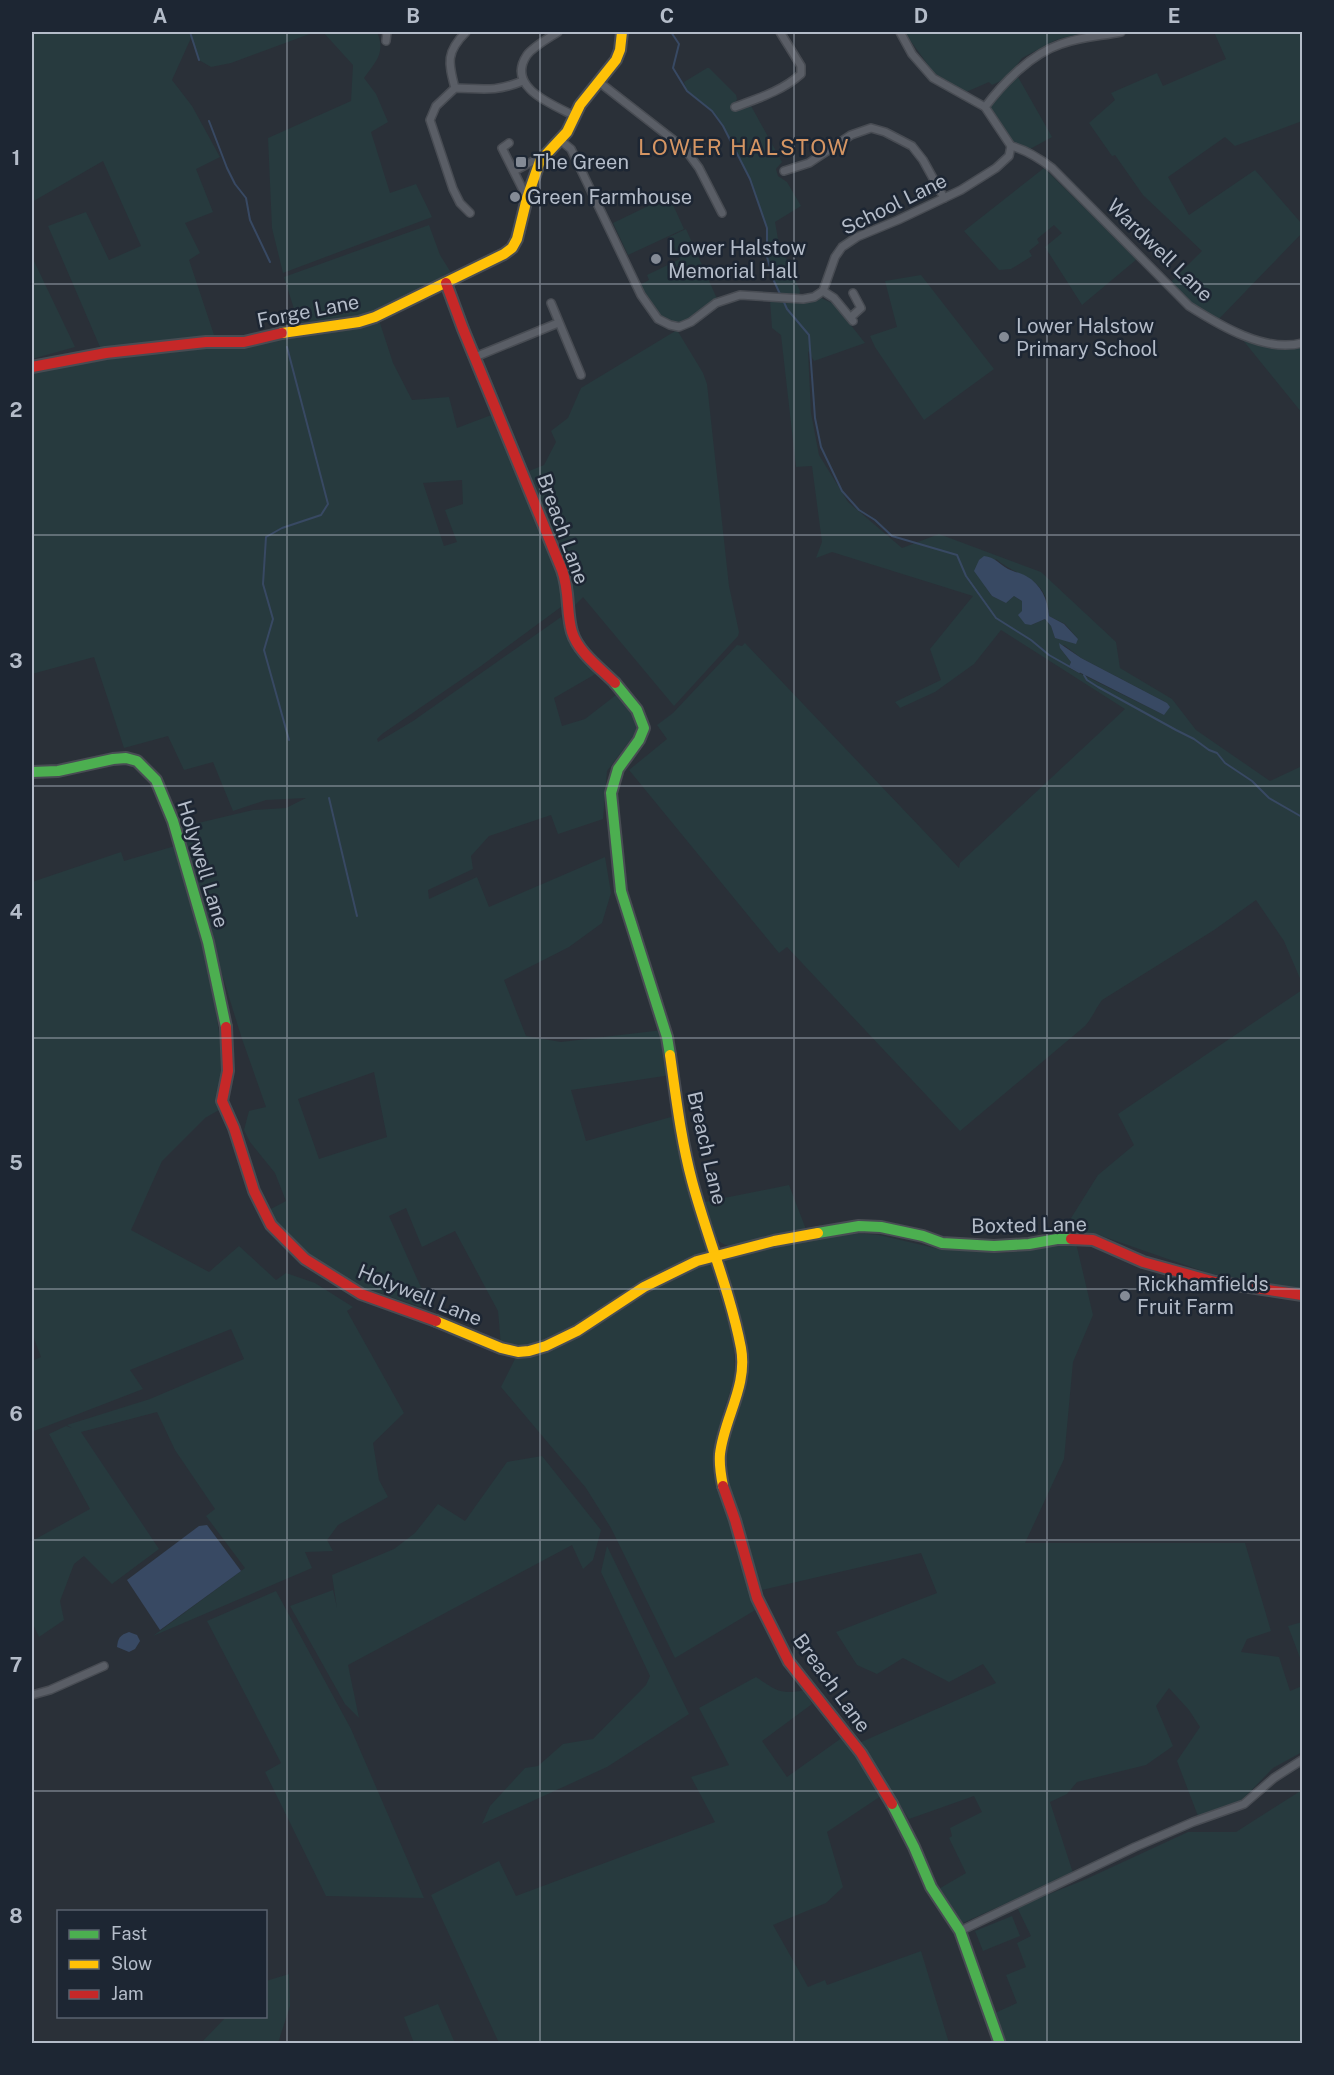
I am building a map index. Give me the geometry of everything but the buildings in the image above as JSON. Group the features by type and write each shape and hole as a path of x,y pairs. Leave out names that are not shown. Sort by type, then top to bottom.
{"street":[{"path":"386,41 387,32"},
{"path":"455,88 449,56 456,42 466,32"},
{"path":"558,32 528,54 521,69 528,89 575,116"},
{"path":"514,171 545,154 567,132 588,93 616,60 620,50 622,32"},
{"path":"735,107 770,94 791,83 801,74 801,66 780,32"},
{"path":"900,32 912,54 933,78 984,107 1011,146"},
{"path":"984,107 1018,71 1037,56 1060,44 1121,32"},
{"path":"470,213 460,203 453,189 430,120 436,106 455,88 488,91 506,88 524,81"},
{"path":"599,82 685,149 699,168 722,213"},
{"path":"974,100 990,99"},
{"path":"784,171 809,163 851,135 871,129 885,132 912,146 923,160 944,198"},
{"path":"560,140 571,149 635,285 658,319 671,326 681,326 716,303 741,295 802,298 814,297 823,291 834,298 852,319 861,308 853,293"},
{"path":"508,143 502,148 527,198"},
{"name":"School Lane","path":"823,291 835,257 842,247 857,237 944,198 996,168 1009,156 1011,146"},
{"name":"Wardwell Lane","path":"1011,146 1036,156 1052,168 1189,306 1211,320 1262,343 1296,345 1302,343"},
{"name":"Forge Lane","path":"32,367 106,353 206,342 244,342 295,330 359,322 375,317 511,249 518,237 527,198 540,161 545,154"},
{"name":"Breach Lane","path":"446,283 558,559 568,590 568,619 572,634 579,645 623,693 642,719 644,726 640,738 615,774 611,793 621,891 667,1037 692,1182 716,1254 741,1349 740,1388 722,1439 720,1472 725,1496 735,1520 757,1598 789,1662 863,1756 883,1788 914,1847 931,1887 960,1931 1000,2043"},
{"path":"551,303 581,375"},
{"path":"475,357 558,323"},
{"name":"Holywell Lane","path":"32,772 58,771 126,758 137,761 156,780 173,821 208,942 226,1029 228,1071 222,1101 234,1128 254,1191 267,1218 304,1259 361,1294 451,1326 501,1348 518,1352 546,1346 598,1318 644,1287 716,1254"},
{"name":"Boxted Lane","path":"716,1254 859,1226 881,1227 923,1236 942,1243 994,1246 1077,1238 1093,1240 1143,1262 1215,1282 1302,1295"},
{"path":"32,1695 50,1690 105,1666"},
{"path":"960,1931 1135,1847 1193,1822 1244,1804 1274,1778 1302,1760"}],"green space":[{"path":"32,32 315,32 231,63 211,67 199,60 191,38 172,80 192,106 220,157 196,169 213,212 185,223 200,253 189,260 214,335 145,345 100,347 48,226 86,212 109,260 141,246 103,161 32,202"},
{"path":"323,32 377,32 380,39 380,51 376,62 364,78 376,94 388,122 371,132 390,193 416,184 432,217 283,273 272,228 268,138 351,101 353,65"},
{"path":"904,32 1087,32 1056,40 1022,58 1007,78 992,85 989,82 966,92 934,73"},
{"path":"1214,32 1302,32 1302,121 1235,146 1225,137 1168,177 1189,215 1255,170 1302,224 1302,233 1217,321 1185,298 1171,282 1202,251 1143,195 1089,123 1115,100 1111,93 1157,73 1163,86 1226,59"},
{"path":"707,68 736,95 734,105 750,104 782,162 776,169 778,176 787,182 801,206 775,222 778,239 800,291 799,295 780,293 767,257 767,228 750,179 723,126 712,111 687,91 684,82"},
{"path":"1018,77 1052,137 1030,149 1013,142 987,108"},
{"path":"1044,168 1137,259 1082,305 1045,247 1062,233 1054,225 1037,239 1039,243 1029,251 1032,256 1011,269 999,270 964,231"},
{"path":"669,196 684,229 628,255 613,223"},
{"path":"429,225 440,255 453,276 363,317 299,325 284,277"},
{"path":"686,229 718,301 688,322 675,324 658,314 640,285 649,280 647,275 680,259 669,237"},
{"path":"32,257 75,347 32,359"},
{"path":"921,275 994,369 924,420 870,336 897,327 885,281"},
{"path":"819,297 834,304 865,343 814,361 808,351 811,413 819,455 848,502 902,548 939,534 1041,572 1116,642 1120,668 1172,699 1196,730 1270,781 1302,766 1302,983 1284,941 1256,900 1214,930 1102,1000 1085,1026 960,1131 787,947 779,953 629,770 667,739 657,725 673,713 737,645 742,646 745,643 959,868 960,863 1125,709 1001,630 974,664 935,692 900,708 895,702 941,680 930,649 973,596 832,552 816,558 822,542 812,466 796,467 781,335 772,328 770,300 786,301","holes":["996,559 1038,586 1044,593 1049,616 1065,624 1078,639 1055,638 1051,626 1045,619 1031,625 1022,611 1022,601 1014,596 1006,603 992,596 985,586","1064,645 1081,658 1167,703 1164,715 1069,668 1071,662 1060,648"]},
{"path":"378,317 393,363 412,400 449,397 457,428 494,414 542,527 563,587 565,604 481,666 382,734 377,739 378,742 413,721 561,617 569,643 599,672 554,698 562,726 585,719 616,695 636,717 637,731 607,771 603,819 558,834 551,815 489,836 471,856 473,869 428,890 429,899 477,877 489,907 605,857 611,893 602,923 569,947 504,980 526,1036 561,1042 663,1030 671,1075 571,1090 586,1141 678,1115 683,1166 711,1252 621,1295 580,1325 537,1344 524,1347 501,1346 498,1311 455,1231 422,1247 406,1208 389,1216 428,1303 420,1307 353,1284 304,1255 284,1235 267,1211 286,1201 275,1173 250,1142 244,1130 249,1111 266,1107 241,1036 177,828 253,810 286,808 306,798 266,800 233,811 213,762 184,770 168,736 124,748 94,657 32,674 32,372 157,352 244,344 356,326","holes":["462,480 463,504 445,510 457,542 444,546 423,483","374,1072 387,1137 319,1159 298,1099"]},
{"path":"677,330 703,373 707,384 729,586 739,632 738,636 674,706 583,597 571,609 571,587 529,471 544,465 556,442 551,431 568,418 581,388"},
{"path":"1242,339 1292,349 1302,347 1302,413"},
{"path":"175,846 211,978 222,1053 219,1110 205,1118 162,1161 131,1230 209,1272 239,1246 276,1280 286,1273 315,1283 353,1307 347,1311 404,1413 373,1443 379,1480 388,1497 338,1525 327,1540 333,1551 305,1552 312,1568 153,1636 245,1568 206,1516 215,1509 175,1450 157,1412 81,1432 159,1549 112,1584 84,1556 74,1564 60,1601 64,1620 39,1637 32,1622 32,1541 90,1509 49,1434 66,1426 72,1428 67,1425 150,1399 244,1359 231,1329 130,1370 143,1389 32,1430 32,1361 41,1357 32,1333 32,882 121,852 124,861"},
{"path":"1302,990 1302,1290 1211,1274 1096,1234 1063,1231 1098,1175 1134,1145 1118,1114"},
{"path":"789,1185 807,1232 733,1247 725,1245 715,1236 709,1224 704,1202"},
{"path":"845,1232 879,1235 939,1249 1005,1253 1076,1243 1093,1315 1073,1362 1064,1459 1025,1543 1245,1543 1271,1631 1247,1639 1241,1652 1279,1657 1290,1691 1302,1686 1302,1752 1273,1768 1242,1800 1198,1816 1177,1761 1200,1727 1189,1710 1169,1688 1156,1706 1173,1746 1146,1765 1077,1782 1067,1794 1050,1802 1073,1873 963,1923 937,1890 966,1873 949,1838 952,1836 950,1828 982,1812 974,1796 909,1819 859,1743 996,1683 983,1664 949,1682 903,1658 877,1674 857,1665 836,1632 937,1593 921,1553 758,1591 728,1489 723,1454 748,1374 748,1355 723,1258"},
{"path":"710,1262 734,1341 735,1376 723,1414 713,1461 757,1609 675,1658 611,1528 586,1488 501,1387 516,1357 545,1351 643,1293"},
{"path":"542,1456 601,1530 593,1560 583,1569 572,1545 348,1665 359,1718 345,1704 290,1606 333,1590 337,1608 332,1575 394,1549 415,1533 438,1504 465,1521 507,1462"},
{"path":"607,1546 689,1714 607,1767 482,1824 490,1806 525,1768 538,1766 563,1744 593,1739 646,1685 650,1676 601,1572"},
{"path":"276,1591 351,1729 424,1898 326,1896 265,1772 281,1763 207,1621"},
{"path":"1302,1622 1302,1663 1288,1626"},
{"path":"756,1677 779,1691 805,1690 812,1704 762,1741 787,1777 843,1737 881,1796 827,1832 843,1887 826,1903 773,1925 808,1987 825,1980 827,1985 921,1951 949,2043 499,2043 431,1895 499,1861 516,1896 715,1822 691,1777 729,1765 699,1708"},
{"path":"1302,1790 1302,2043 1005,2043 995,2013 1017,2003 1006,1975 1026,1967 1017,1943 1031,1936 1017,1907 1084,1880 1188,1832 1236,1832"},
{"path":"1012,1916 1020,1936 983,1951 975,1931"},
{"path":"289,1974 290,2006 278,2043 201,2043 225,2018 267,2018 267,1981"},
{"path":"438,2004 455,2043 414,2043 404,2017"}],"water":[{"path":"984,556 994,559 1036,583 1045,598 1049,616 1064,624 1078,639 1076,644 1055,638 1051,626 1045,619 1031,625 1025,624 1018,615 1022,611 1022,601 1014,596 1006,603 992,596 974,571 979,560"},
{"path":"1059,643 1081,658 1167,703 1170,707 1164,715 1069,667 1071,662 1060,648"},
{"path":"207,1525 241,1571 160,1630 127,1580 199,1526"},
{"path":"129,1632 137,1635 140,1641 135,1649 129,1652 117,1647 120,1637"}],"waterway":[{"path":"190,32 199,60"},
{"path":"671,32 679,44 673,68 687,91 712,111 723,126 750,179 767,228 767,257 780,294"},
{"path":"209,121 227,168 235,184 246,198 250,220 270,262"},
{"path":"783,300 787,309 809,335 815,418 821,447 842,491 859,510 875,520 892,536 957,555 966,576 996,618 1031,640 1049,655 1079,672"},
{"path":"287,347 328,504 321,515 282,528 266,537 263,584 273,619 264,650 289,740"},
{"path":"1084,675 1087,680 1098,687 1217,753 1225,763 1252,781 1269,798 1302,817"},
{"path":"329,798 357,916"}],"traffic: fast":[{"path":"615,683 637,710 644,728 639,740 618,769 611,793 621,891 667,1037 670,1055"},
{"path":"32,772 58,771 126,758 137,761 156,780 173,821 208,942 226,1027"},
{"path":"818,1233 859,1226 881,1227 923,1236 942,1243 994,1246 1071,1239"},
{"path":"892,1804 931,1887 960,1931 1000,2044"}],"traffic: slow":[{"path":"282,333 359,322 375,317 512,248 517,239 527,198 540,161 567,132 580,105 616,60 620,50 622,32"},
{"path":"670,1055 688,1166 731,1306 741,1348 741,1376 720,1454 723,1486"},
{"path":"436,1321 501,1348 518,1352 529,1351 546,1346 577,1331 644,1287 697,1261 774,1241 818,1233"}],"traffic: jam":[{"path":"446,283 562,570 572,632 579,646 615,683"},
{"path":"32,367 106,353 206,342 244,342 282,333"},
{"path":"226,1027 228,1071 222,1101 234,1128 254,1191 271,1225 305,1259 361,1294 436,1321"},
{"path":"1071,1239 1093,1240 1143,1262 1215,1282 1302,1295"},
{"path":"723,1486 757,1598 789,1662 861,1753 892,1804"}],"place":[{"name":"The Green","path":"521,162"},
{"name":"Green Farmhouse","path":"515,197"},
{"name":"Lower Halstow Memorial Hall","path":"656,259"},
{"name":"Lower Halstow Primary School","path":"1004,337"},
{"name":"Rickhamfields Fruit Farm","path":"1125,1296"}],"district":[{"name":"LOWER HALSTOW","path":"744,147"}]}
